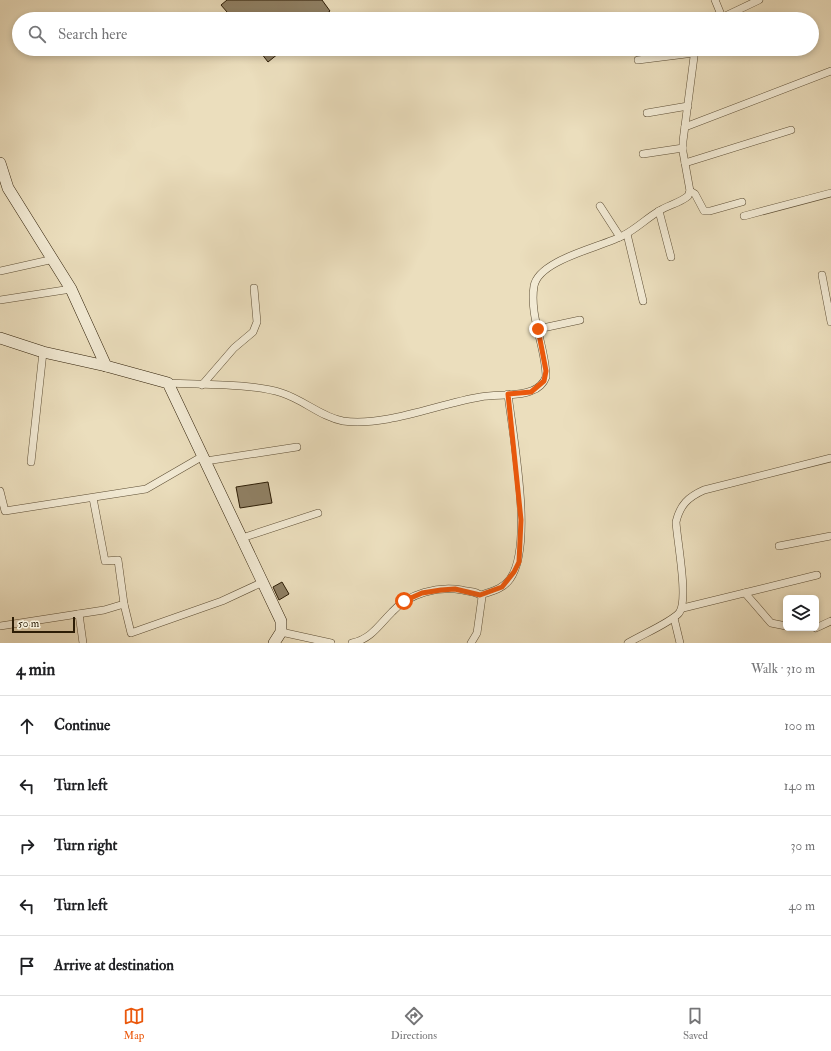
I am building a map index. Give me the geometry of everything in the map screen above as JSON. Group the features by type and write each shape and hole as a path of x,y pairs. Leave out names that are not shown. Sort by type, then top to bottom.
{"street":[{"path":"715,0 718,12"},
{"path":"733,12 759,0"},
{"path":"638,60 663,56"},
{"path":"0,338 44,352 106,366 168,383 247,388 281,393 334,418 360,422 382,420 472,398 531,392 544,381 546,371 538,329 534,288 538,278 544,271 569,256 623,235 659,211 685,199 690,191 683,148 694,56"},
{"path":"685,127 831,71"},
{"path":"647,113 688,106"},
{"path":"685,163 792,130"},
{"path":"643,154 683,148"},
{"path":"0,163 4,189 54,259 71,288 106,366"},
{"path":"690,191 695,194 704,211 710,211 742,202"},
{"path":"744,216 831,193"},
{"path":"600,206 623,235 643,301"},
{"path":"659,211 671,257"},
{"path":"0,271 54,259"},
{"path":"822,275 831,322"},
{"path":"0,300 71,288"},
{"path":"202,385 227,356 253,332 257,322 254,288"},
{"path":"538,329 580,320"},
{"path":"31,462 44,352"},
{"path":"168,383 281,622 281,632 274,643"},
{"path":"352,643 365,639 398,606 422,593 455,589 480,595 502,587 514,572 519,562 521,520 508,394"},
{"path":"0,491 5,511 93,498 146,489 204,459 297,447"},
{"path":"683,608 684,595 676,522 678,512 685,501 692,495 704,490 831,458"},
{"path":"93,498 106,561 118,560 124,604 131,634 222,601 263,582"},
{"path":"242,538 318,513"},
{"path":"779,546 831,536"},
{"path":"628,643 674,618 683,608 817,575"},
{"path":"745,593 771,623 783,625"},
{"path":"471,643 476,633 480,595"},
{"path":"0,626 104,610 124,604"},
{"path":"78,614 83,643"},
{"path":"674,618 680,643"},
{"path":"819,627 831,621"},
{"path":"281,632 331,643"}],"building":[{"path":"227,0 322,0 330,11 227,12 221,5"},
{"path":"263,56 275,56 268,62"},
{"path":"268,482 272,503 240,508 236,487"},
{"path":"282,582 289,594 279,600 273,587"}],"route":[{"path":"404,601 429,591 455,589 478,593 480,595 499,589 509,581 519,562 521,520 508,394 531,392 537,388 546,377 538,329"}]}
